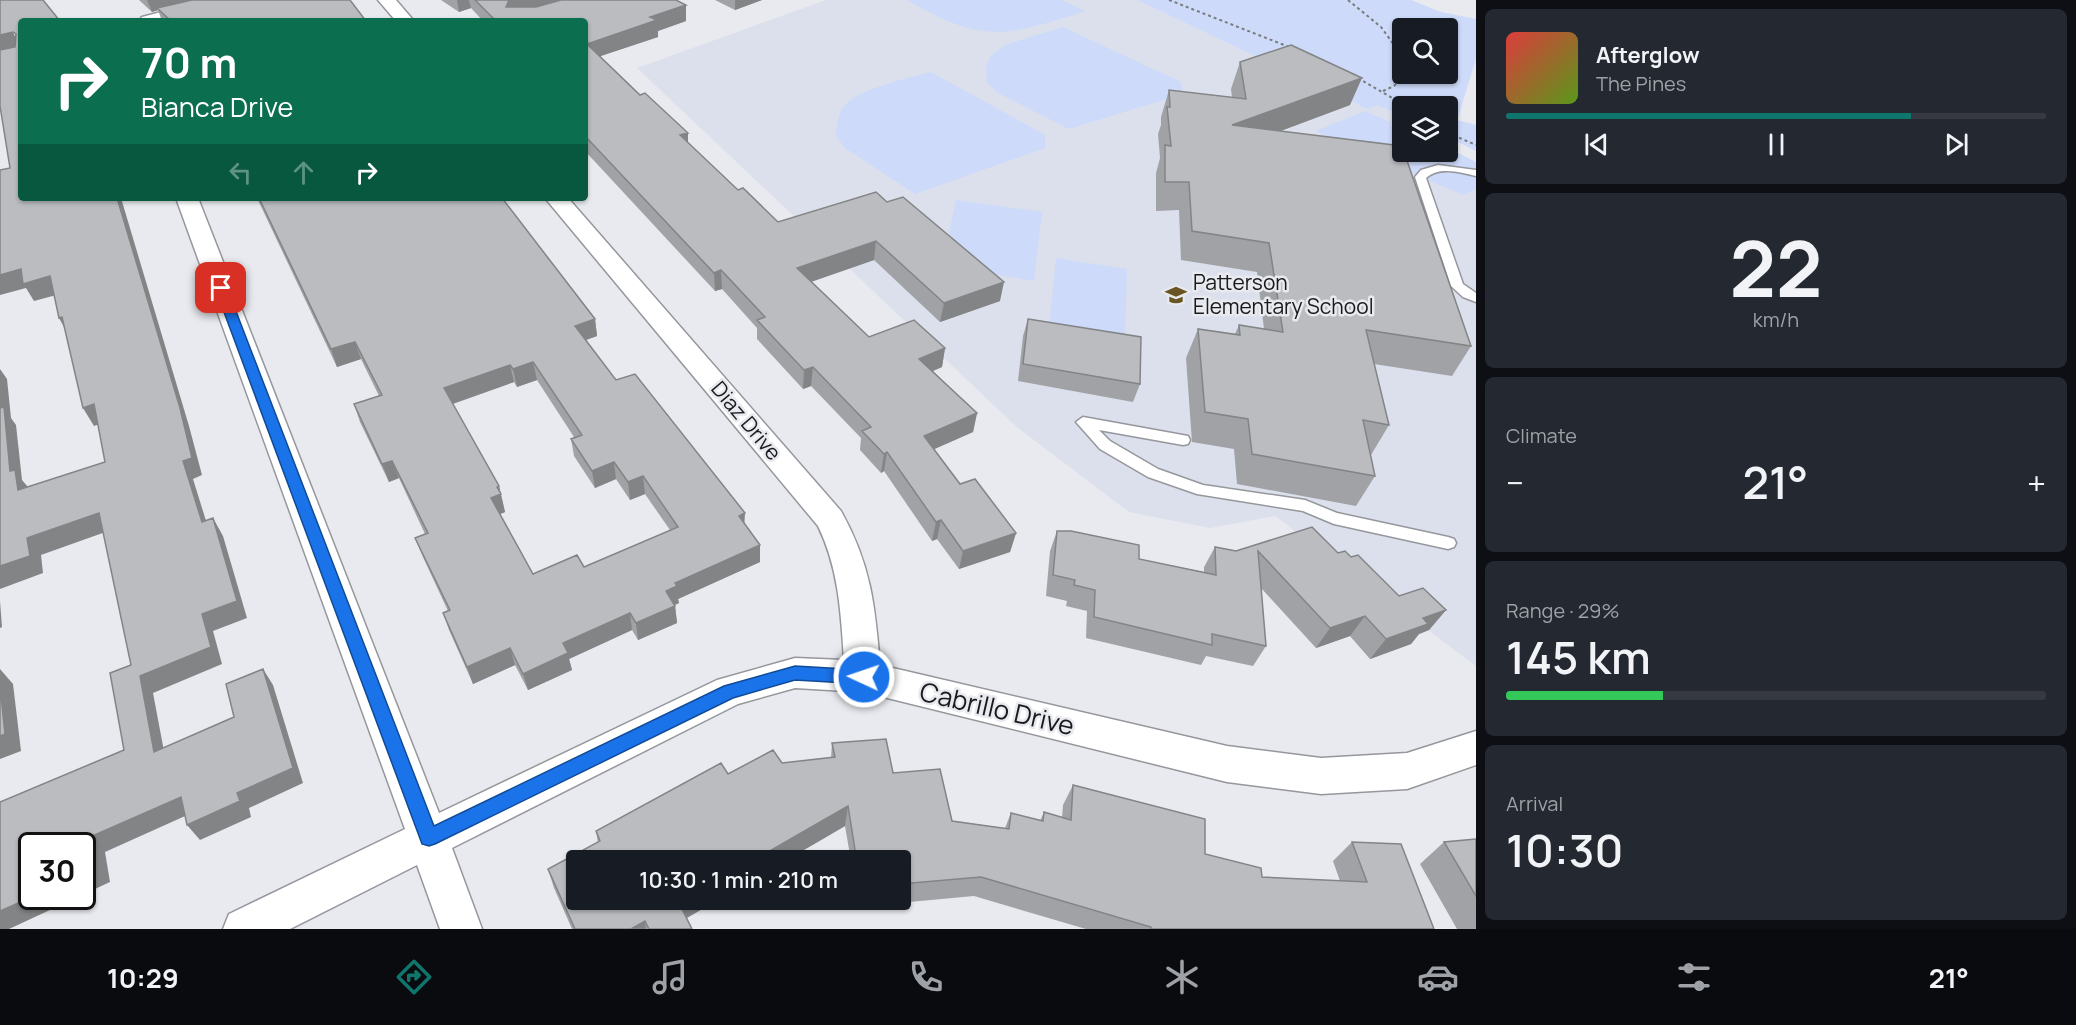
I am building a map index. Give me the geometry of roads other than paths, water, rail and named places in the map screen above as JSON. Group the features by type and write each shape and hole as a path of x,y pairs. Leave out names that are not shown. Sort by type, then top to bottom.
{"street":[{"path":"159,18 227,0"},
{"path":"387,0 402,18"},
{"path":"188,201 429,837 461,929"},
{"name":"Diaz Drive","path":"559,201 830,519 842,540 852,566 856,586 864,677"},
{"name":"Cabrillo Drive","path":"244,929 730,691 795,673 864,677 1227,764 1321,776 1407,771 1476,748"}],"lane":[{"path":"1476,173 1462,169 1443,168 1430,170 1420,177 1457,286 1476,298"},
{"path":"1183,440 1083,422 1105,445 1153,473 1202,490 1305,506 1335,518 1448,543"}],"place":[{"name":"Patterson Elementary School","path":"1176,295"}]}
